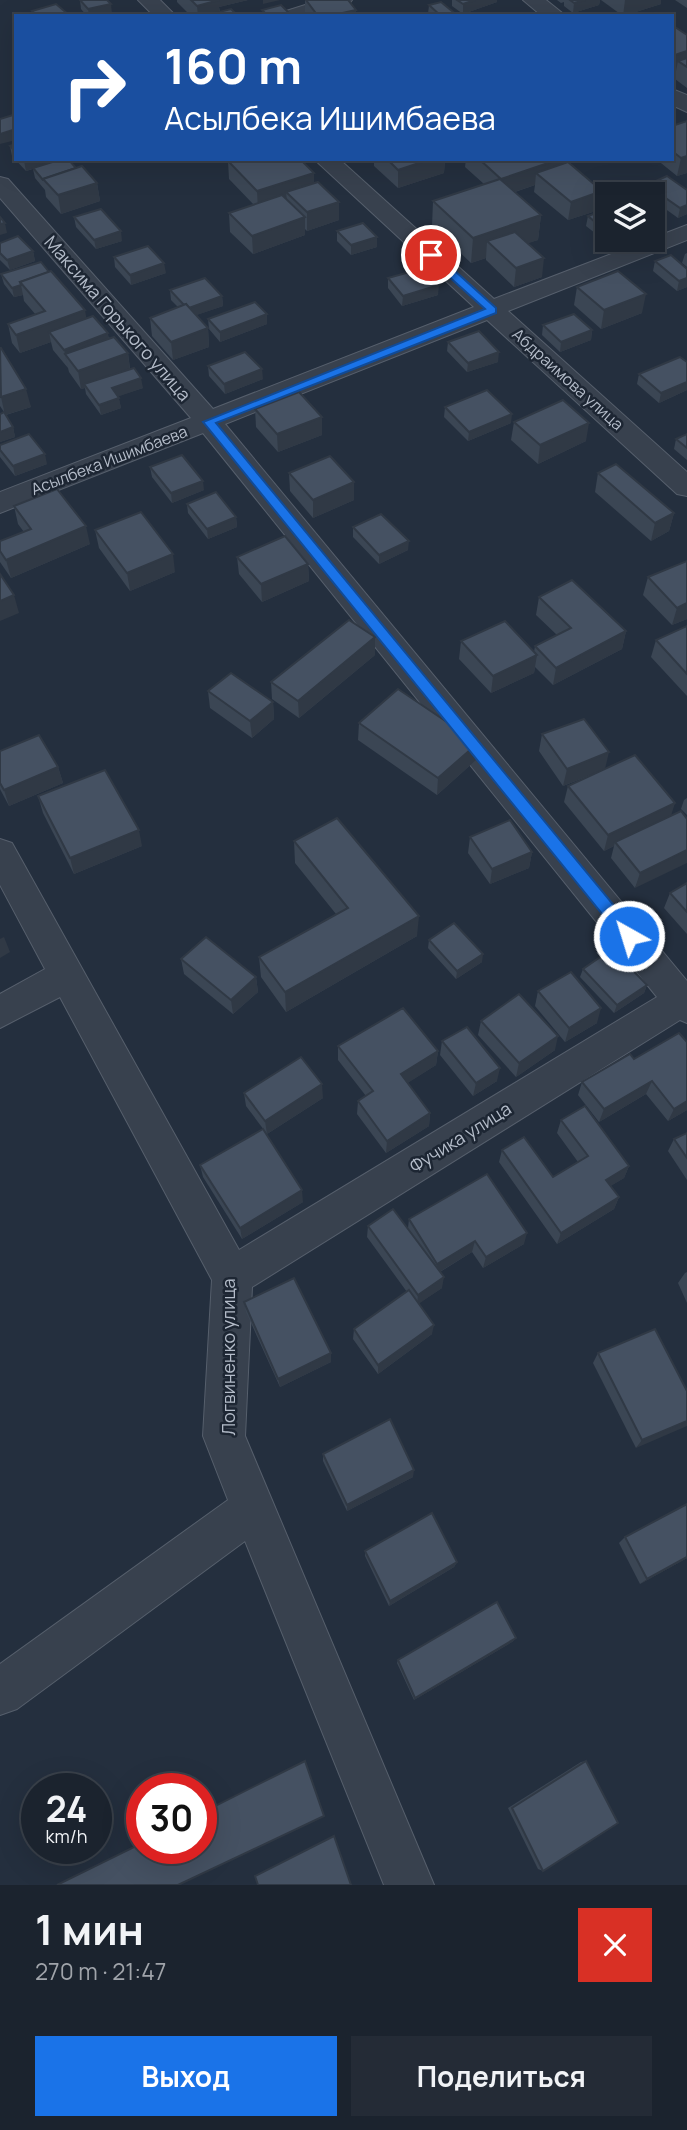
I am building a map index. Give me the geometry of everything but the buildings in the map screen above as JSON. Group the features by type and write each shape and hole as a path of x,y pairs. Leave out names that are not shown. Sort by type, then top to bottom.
{"street":[{"path":"148,0 164,14"},
{"path":"296,14 341,0"},
{"path":"533,0 553,14"},
{"name":"Абдраимова улица","path":"331,161 687,487"},
{"name":"Максима Горького улица","path":"0,184 209,422 685,1001"},
{"name":"Асылбека Ишимбаева","path":"0,503 687,232"},
{"name":"Логвиненко улица","path":"0,853 232,1277 224,1436 408,1885"},
{"path":"0,1012 67,975"},
{"name":"Фучика улица","path":"232,1277 685,1001"},
{"path":"0,1692 254,1508"}],"route":[{"path":"431,255 492,310 209,422 629,936"}]}
